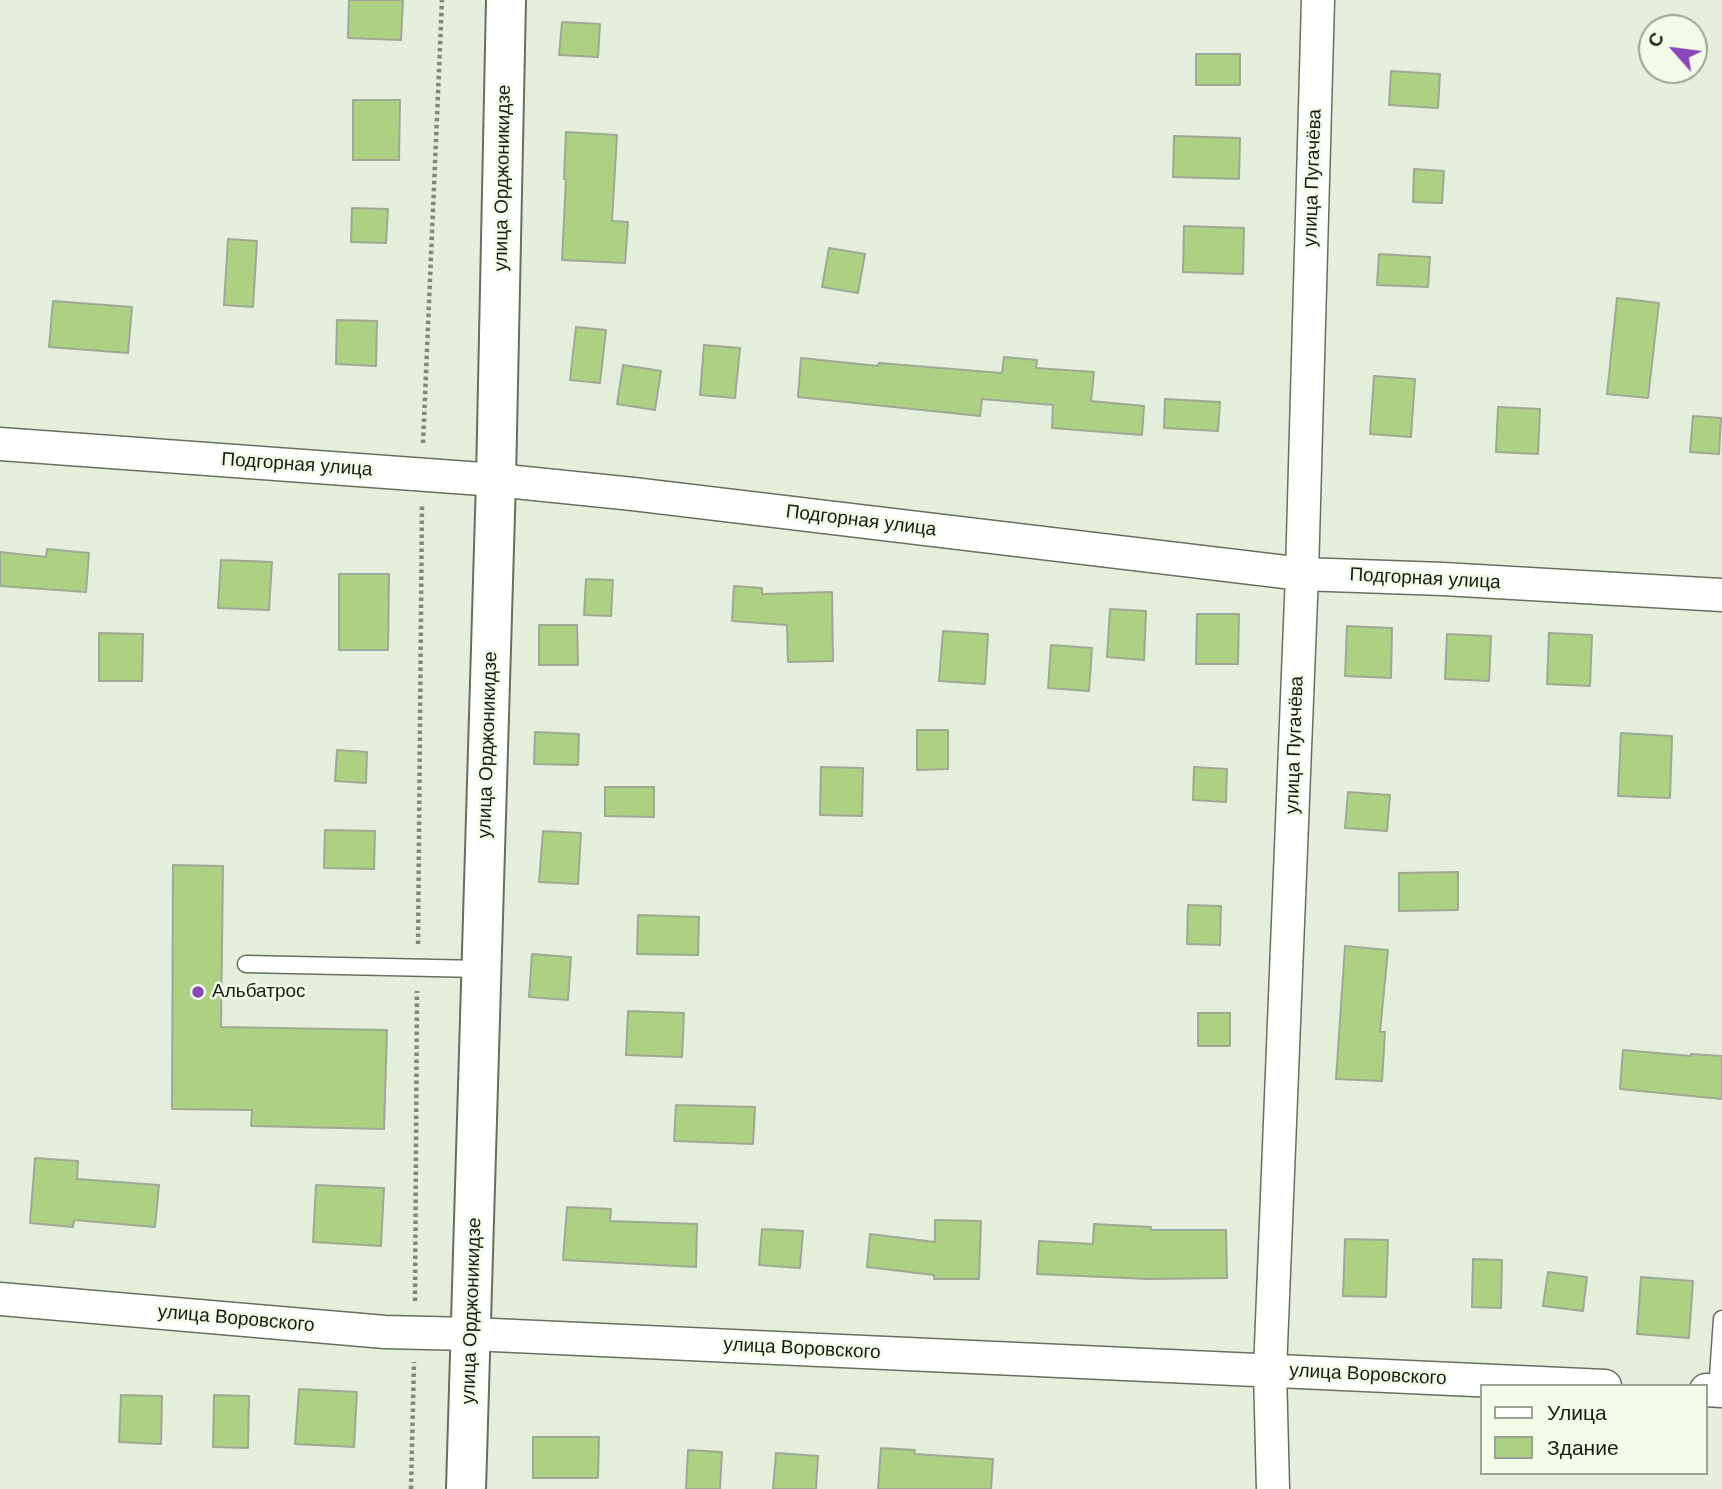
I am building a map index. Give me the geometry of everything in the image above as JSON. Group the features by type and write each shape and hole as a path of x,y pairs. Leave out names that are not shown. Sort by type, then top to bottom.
{"street":[{"name":"улица Орджоникидзе","path":"466,1489 496,480 506,0"},
{"name":"улица Пугачёва","path":"1273,1489 1270,1371 1302,574 1318,0"},
{"name":"Подгорная улица","path":"0,444 496,480 661,497 1302,574 1443,579 1722,596"},
{"name":"улица Воровского","path":"0,1298 414,1333 1560,1384"}],"lane":[{"path":"246,964 481,969"},
{"path":"1715,1391 1722,1319"}],"path":[{"path":"411,1489 422,474 442,0"}],"building":[{"path":"349,0 403,0 401,40 348,38"},
{"path":"562,22 600,24 598,57 559,55"},
{"path":"1196,54 1240,54 1240,85 1196,85"},
{"path":"1391,71 1440,74 1438,108 1389,105"},
{"path":"353,100 400,100 399,160 353,160"},
{"path":"566,132 617,135 612,221 628,222 625,263 562,260"},
{"path":"1174,136 1240,138 1239,179 1173,177"},
{"path":"1414,169 1444,171 1442,203 1413,202"},
{"path":"352,208 388,209 386,243 351,242"},
{"path":"1184,226 1244,228 1243,274 1183,272"},
{"path":"228,239 257,241 253,307 224,305"},
{"path":"829,248 865,254 858,293 822,287"},
{"path":"1379,254 1430,257 1428,287 1377,285"},
{"path":"1617,298 1659,303 1648,398 1607,394"},
{"path":"53,301 132,307 128,353 49,347"},
{"path":"337,320 377,321 376,366 336,364"},
{"path":"576,327 606,330 600,383 570,380"},
{"path":"704,345 740,348 735,398 700,395"},
{"path":"1004,357 1037,360 1036,368 1094,372 1091,401 1144,406 1142,435 1052,428 1053,405 982,399 980,416 798,397 801,358 878,366 879,363 1002,373"},
{"path":"623,365 661,371 655,410 617,404"},
{"path":"1374,376 1415,379 1411,437 1370,434"},
{"path":"1165,399 1220,402 1218,431 1164,428"},
{"path":"1498,407 1540,409 1538,454 1496,452"},
{"path":"1693,416 1721,418 1719,454 1690,452"},
{"path":"47,549 89,553 86,592 0,586 0,552 46,557"},
{"path":"221,560 272,562 269,610 218,608"},
{"path":"339,574 389,574 388,650 339,650"},
{"path":"586,579 613,580 611,616 584,615"},
{"path":"734,586 762,588 762,594 832,592 833,661 788,662 787,625 732,621"},
{"path":"1110,609 1146,611 1144,660 1107,657"},
{"path":"1197,614 1239,614 1238,664 1196,664"},
{"path":"539,625 577,625 578,665 539,665"},
{"path":"1347,626 1392,628 1391,678 1345,676"},
{"path":"943,631 988,634 985,684 939,681"},
{"path":"99,633 143,634 142,681 99,681"},
{"path":"1549,633 1592,635 1590,686 1547,684"},
{"path":"1447,634 1491,636 1489,681 1445,679"},
{"path":"1051,645 1092,648 1089,691 1048,688"},
{"path":"917,730 948,730 948,769 917,770"},
{"path":"535,732 579,734 578,765 534,764"},
{"path":"1621,733 1672,736 1670,798 1618,796"},
{"path":"337,750 367,752 366,783 335,781"},
{"path":"821,767 863,768 862,816 820,815"},
{"path":"1194,767 1227,769 1226,802 1193,800"},
{"path":"605,787 654,787 654,817 605,816"},
{"path":"1348,792 1390,795 1387,831 1345,828"},
{"path":"325,830 375,831 374,869 324,868"},
{"path":"543,831 581,833 578,884 539,882"},
{"path":"173,865 223,866 221,1027 387,1030 384,1129 251,1126 252,1110 172,1109"},
{"path":"1458,872 1458,910 1399,911 1399,873"},
{"path":"1188,905 1221,906 1220,945 1187,944"},
{"path":"638,915 699,917 698,955 637,954"},
{"path":"1345,946 1388,950 1380,1032 1385,1032 1382,1081 1336,1079"},
{"path":"532,954 571,957 568,1000 529,997"},
{"path":"628,1011 684,1013 682,1057 626,1055"},
{"path":"1198,1013 1230,1013 1230,1046 1198,1046"},
{"path":"1623,1050 1722,1056 1722,1099 1620,1089"},
{"path":"676,1105 755,1107 753,1144 674,1141"},
{"path":"35,1158 78,1161 77,1179 159,1185 155,1227 74,1220 73,1227 30,1223"},
{"path":"316,1185 384,1188 381,1246 313,1242"},
{"path":"567,1207 611,1209 610,1221 697,1224 696,1267 563,1260"},
{"path":"935,1220 981,1221 979,1279 934,1279 934,1275 867,1267 870,1234 935,1242"},
{"path":"1094,1224 1151,1227 1151,1230 1226,1230 1227,1278 1148,1279 1037,1274 1039,1241 1093,1244"},
{"path":"762,1229 803,1231 800,1268 759,1265"},
{"path":"1345,1239 1388,1240 1386,1297 1343,1296"},
{"path":"1473,1259 1502,1260 1501,1308 1472,1307"},
{"path":"1548,1272 1587,1277 1583,1311 1543,1306"},
{"path":"1641,1277 1693,1281 1689,1338 1637,1334"},
{"path":"299,1389 357,1392 354,1447 295,1444"},
{"path":"121,1395 162,1396 161,1444 119,1442"},
{"path":"214,1395 249,1396 248,1448 213,1447"},
{"path":"533,1437 599,1437 598,1478 533,1478"},
{"path":"881,1448 915,1450 914,1454 993,1459 991,1489 878,1489"},
{"path":"688,1450 722,1452 720,1489 686,1489"},
{"path":"776,1453 818,1456 816,1489 773,1489"}],"place":[{"name":"Альбатрос","path":"198,992"}]}
